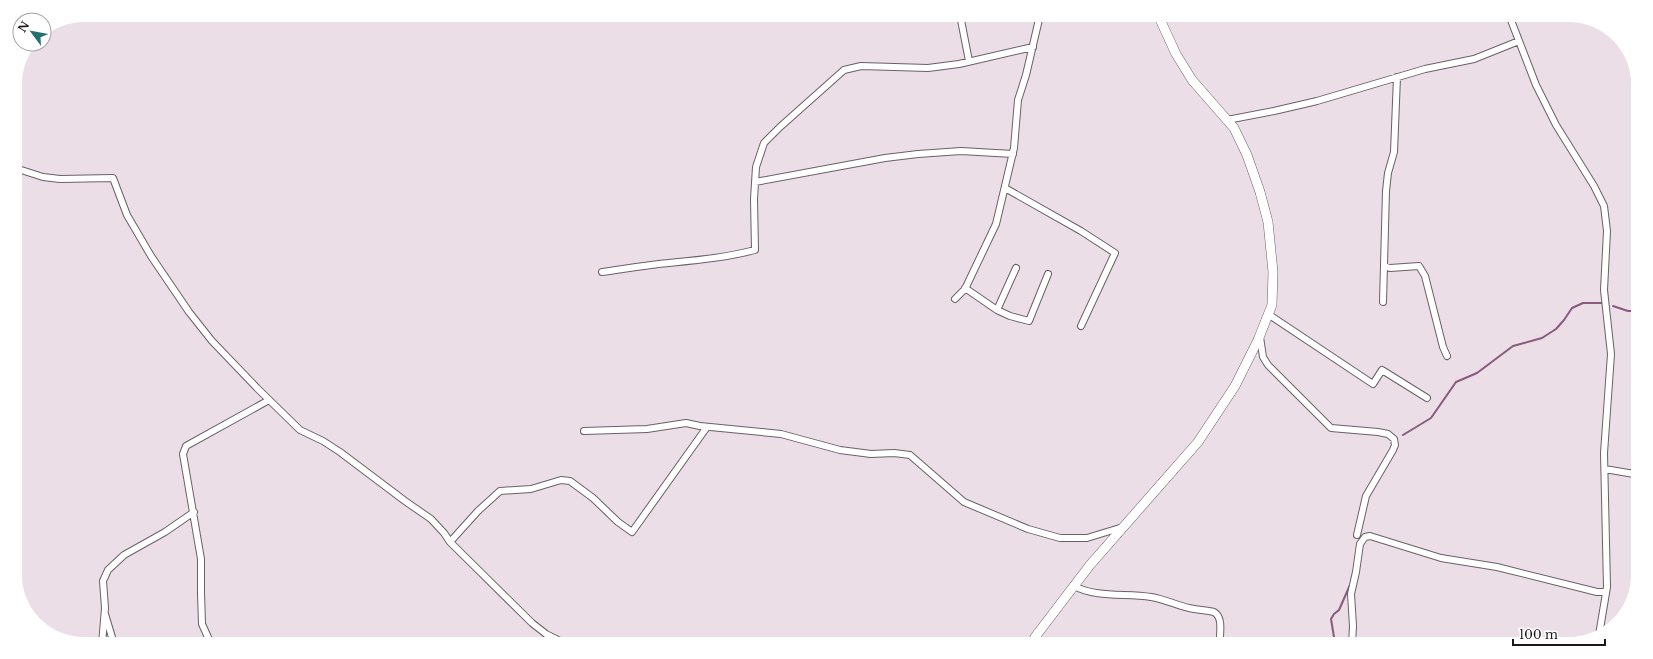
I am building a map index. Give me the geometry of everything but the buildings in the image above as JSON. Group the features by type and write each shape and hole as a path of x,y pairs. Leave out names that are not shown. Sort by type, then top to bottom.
{"main road":[{"path":"1035,637 1074,586 1124,526 1198,442 1235,386 1260,337 1272,305 1273,272 1268,222 1260,192 1247,155 1234,128 1192,80 1176,54 1161,22"}],"street":[{"path":"961,22 969,61"},
{"path":"955,299 965,288 996,224 1013,154 1018,100 1038,22"},
{"path":"1512,22 1536,86 1556,125 1594,186 1604,206 1607,232 1604,290 1611,354 1605,438 1606,592 1600,629"},
{"path":"1227,120 1274,112 1425,69 1474,59 1519,41"},
{"path":"602,272 652,265 691,262 755,250 754,199 756,167 764,143 844,70 861,66 928,68 1033,47"},
{"path":"1383,302 1386,191 1388,173 1394,152 1397,77"},
{"path":"755,182 885,158 918,154 961,151 1013,154"},
{"path":"22,170 60,179 114,178 127,215 168,283 212,341 300,430 323,441 340,452 431,519 450,542 532,624 552,637"},
{"path":"1005,188 1081,231 1115,253 1081,326"},
{"path":"1384,266 1390,268 1419,266 1422,269 1443,347 1447,356"},
{"path":"997,310 1016,268"},
{"path":"965,288 997,310 1010,316 1029,320 1048,274"},
{"path":"1268,314 1373,384 1382,370 1426,398"},
{"path":"1260,337 1263,357 1268,365 1331,428 1378,432 1388,434 1394,439 1395,442 1393,450 1366,496 1357,535"},
{"path":"207,637 202,624 200,593 201,559 183,454 186,446 269,400"},
{"path":"584,431 648,429 686,423 707,427 781,434 840,450 871,454 894,453 910,456 964,502 1028,529 1060,538 1087,538 1124,526"},
{"path":"450,542 500,491 531,489 561,480 570,481 593,498 618,522 632,532 707,427"},
{"path":"1605,469 1631,473"},
{"path":"102,637 104,612 103,581 108,570 124,555 165,532 194,512"},
{"path":"1352,637 1351,594 1360,544 1365,538 1370,536 1441,558 1475,562 1598,592 1606,592"},
{"path":"1074,586 1085,591 1097,593 1161,598 1191,608 1214,612 1218,614 1220,620 1220,637"},
{"path":"104,612 112,637"}],"waterway":[{"path":"1403,435 1431,418 1456,382 1477,373 1513,346 1542,338 1556,329 1572,308 1583,303 1603,303"},
{"path":"1613,306 1631,311"},
{"path":"1334,637 1331,619 1339,610 1350,585"}]}
